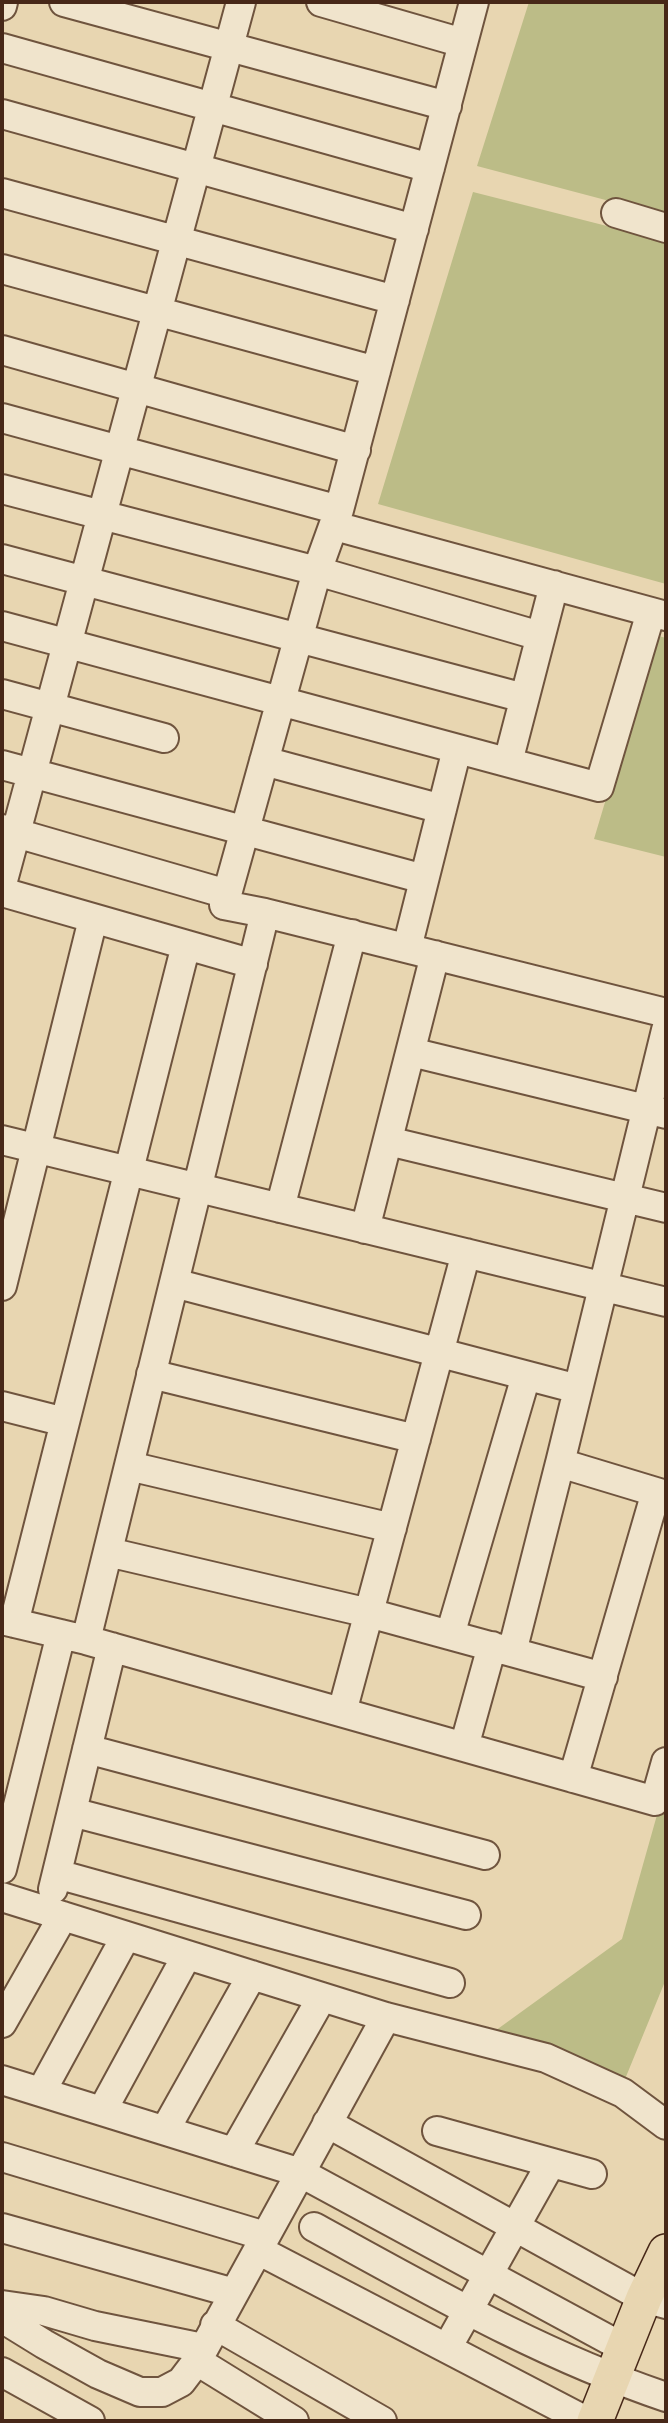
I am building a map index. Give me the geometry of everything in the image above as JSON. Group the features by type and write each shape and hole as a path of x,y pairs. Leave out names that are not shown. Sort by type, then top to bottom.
{"main road":[{"path":"595,2421 618,2363 655,2301 666,2252"}],"street":[{"path":"64,2 447,106"},
{"path":"2,884 9,831 32,773 241,2"},
{"path":"321,2 463,43"},
{"path":"474,2 356,450 337,518 317,570 224,905 352,934 666,1013"},
{"path":"2,48 430,168"},
{"path":"2,114 414,229"},
{"path":"2,193 395,300"},
{"path":"616,213 666,228"},
{"path":"2,269 376,371"},
{"path":"2,350 356,450"},
{"path":"2,418 120,450 554,585 659,614 599,787 2,626"},
{"path":"2,489 317,570 540,636"},
{"path":"2,559 524,698"},
{"path":"508,762 554,585"},
{"path":"2,694 164,738"},
{"path":"407,948 457,749"},
{"path":"264,761 442,809"},
{"path":"2,765 425,879"},
{"path":"9,831 228,894"},
{"path":"2,892 253,964"},
{"path":"2,1869 86,1640 265,913"},
{"path":"2,1286 93,919"},
{"path":"280,1208 352,934"},
{"path":"186,945 65,1422 8,1622 86,1640 655,1801 666,1762"},
{"path":"365,1229 435,956"},
{"path":"464,1747 502,1649 560,1463 625,1198 656,1112 666,1030"},
{"path":"411,1052 656,1112"},
{"path":"2,1140 666,1302"},
{"path":"388,1141 666,1208"},
{"path":"342,1712 466,1253"},
{"path":"174,1283 578,1389"},
{"path":"151,1374 416,1439"},
{"path":"450,1636 526,1376"},
{"path":"2,1406 65,1422"},
{"path":"560,1463 661,1494 573,1778"},
{"path":"129,1466 392,1528"},
{"path":"108,1552 369,1613 603,1676"},
{"path":"2,2023 55,1914 57,1874 88,1749 86,1640"},
{"path":"88,1749 485,1855"},
{"path":"72,1812 466,1915"},
{"path":"57,1874 450,1983"},
{"path":"2,1897 386,2017 547,2058 623,2093 666,2125"},
{"path":"41,2092 126,1936"},
{"path":"102,2111 187,1955"},
{"path":"165,2130 252,1975"},
{"path":"234,2152 322,1997"},
{"path":"2,2306 10,2323 98,2374 140,2392 162,2392 181,2382 205,2345 386,2017"},
{"path":"2,2080 300,2173 489,2273 666,2397"},
{"path":"327,2123 655,2301"},
{"path":"437,2132 592,2174"},
{"path":"2,2157 261,2244 447,2348 586,2421"},
{"path":"447,2348 551,2163"},
{"path":"314,2227 467,2311 618,2363"},
{"path":"2,2228 234,2292"},
{"path":"2,2306 44,2311 95,2326 205,2345 382,2421"},
{"path":"205,2345 294,2421"},
{"path":"2,2372 90,2421"}],"green space":[{"path":"529,2 666,2 666,216 477,166"},
{"path":"473,192 666,241 666,584 378,504"},
{"path":"655,635 666,638 666,857 594,839"},
{"path":"666,1783 666,1979 623,2084 488,2036 622,1939"}]}
